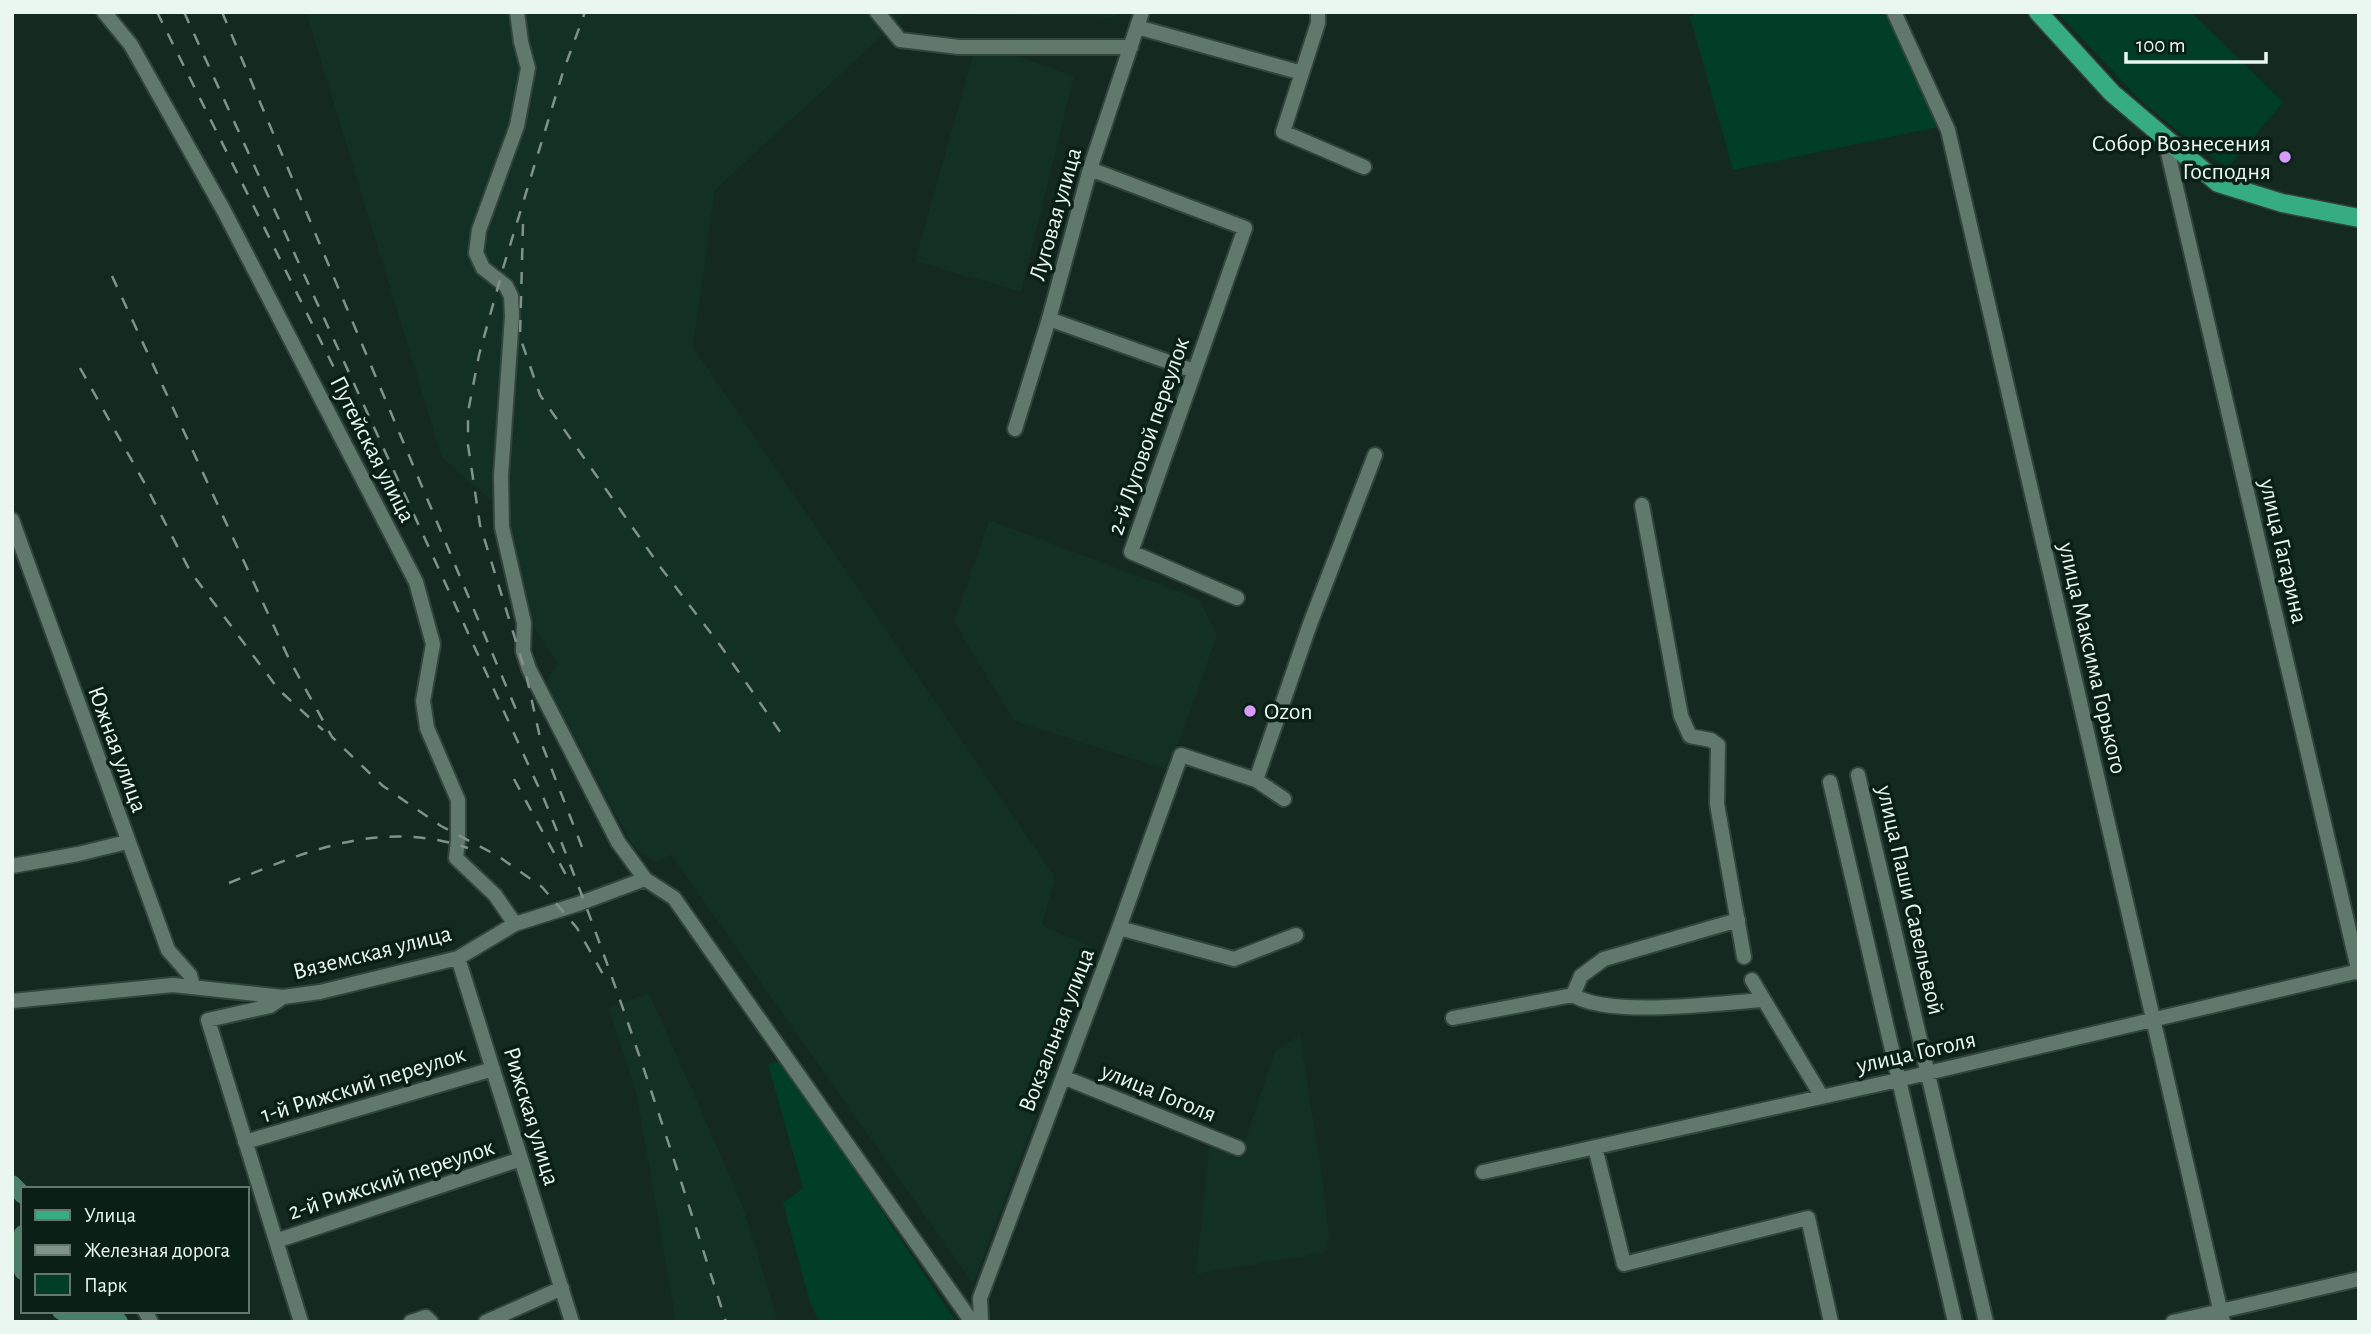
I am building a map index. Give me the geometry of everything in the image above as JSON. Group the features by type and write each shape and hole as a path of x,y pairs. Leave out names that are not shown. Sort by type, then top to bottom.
{"main road":[{"path":"2038,12 2112,93 2218,183 2282,203 2359,218"}],"street":[{"name":"Путейская улица","path":"104,12 131,45 224,211 416,582 433,644 423,701 427,728 457,800 456,858 495,895 515,924"},
{"path":"517,12 528,68 517,126 479,230 476,253 483,268 500,280 511,296 512,316 501,476 502,527 524,623 523,651 529,669 618,842 645,879 674,898 972,1322"},
{"path":"877,12 900,40 959,47 1131,47"},
{"name":"Луговая улица","path":"1015,429 1049,319 1090,169 1142,12"},
{"path":"1318,12 1318,23 1283,132 1364,167"},
{"name":"улица Максима Горького","path":"1894,12 1948,130 2221,1317"},
{"path":"1137,27 1302,74"},
{"name":"улица Гагарина","path":"2165,140 2359,972"},
{"name":"2-й Луговой переулок","path":"1090,169 1245,228 1131,552 1237,598"},
{"path":"1049,319 1194,371"},
{"path":"1284,799 1256,780 1310,624 1375,455"},
{"path":"1642,506 1681,716 1690,736 1711,740 1718,745 1717,804 1744,957"},
{"name":"Южная улица","path":"12,520 167,950 190,975 193,986"},
{"name":"Вокзальная улица","path":"981,1322 980,1298 1181,755 1256,780"},
{"name":"улица Паши Савельевой","path":"1858,775 1986,1322"},
{"path":"1830,782 1955,1322"},
{"path":"12,866 127,842"},
{"name":"Вяземская улица","path":"12,1001 173,985 284,997 320,992 458,958 515,924 645,879"},
{"path":"1573,995 1581,976 1604,960 1738,920"},
{"path":"1119,928 1234,959 1296,935"},
{"name":"Рижская улица","path":"458,958 572,1322"},
{"name":"улица Гоголя","path":"1483,1172 1898,1080 2359,972"},
{"path":"1752,980 1822,1097"},
{"path":"1452,1017 1573,995 1584,1002 1636,1007 1763,1000"},
{"path":"284,997 270,1006 208,1020 301,1322"},
{"name":"1-й Рижский переулок","path":"245,1142 493,1069"},
{"name":"улица Гоголя","path":"1063,1077 1238,1148"},
{"path":"1595,1147 1624,1264 1808,1219 1830,1322"},
{"name":"2-й Рижский переулок","path":"276,1241 521,1159"},
{"path":"2173,1322 2221,1317 2359,1279"},
{"path":"486,1322 562,1287"},
{"path":"411,1322 426,1317 431,1322"}],"shaded area":[{"path":"306,12 1119,12 1117,17 906,14 715,190 693,347 1055,877 1042,925 1098,950 973,1284 671,855 654,862 634,848 545,682 558,664 532,624 504,512 442,458"},
{"path":"1010,54 1074,76 1021,292 915,261 973,55"},
{"path":"989,520 1199,599 1217,636 1169,770 1014,721 954,622"},
{"path":"649,993 745,1213 778,1322 676,1322 636,1092 608,1007"},
{"path":"1300,1035 1324,1190 1329,1238 1324,1253 1196,1274 1209,1148 1241,1152 1275,1051"}],"green space":[{"path":"1699,12 1885,12 1938,127 1733,170 1690,17"},
{"path":"2057,12 2191,12 2283,102 2227,169 2144,104"},
{"path":"781,1061 956,1322 819,1322 809,1299 783,1203 803,1188 768,1064"}],"waterway":[{"path":"12,1184 21,1193"},
{"path":"21,1242 21,1260"},
{"path":"65,1313 84,1322 115,1317 119,1322"}],"railway":[{"path":"157,12 355,410"},
{"path":"184,12 544,799 618,993 726,1322"},
{"path":"222,12 520,719"},
{"path":"582,847 541,742 526,674 480,525 468,445 468,412 479,355 504,265 563,72 585,12"},
{"path":"523,224 520,337 540,395 783,736"},
{"path":"112,276 289,659 332,737 383,786 441,826 498,856 542,887 577,928 604,976"},
{"path":"80,368 190,571 279,690 323,730"},
{"path":"514,779 566,875"},
{"path":"229,883 288,860 346,842 405,837 436,840 468,848"}],"place":[{"name":"Собор Вознесения Господня","path":"2285,157"},
{"name":"Ozon","path":"1250,711"}]}
